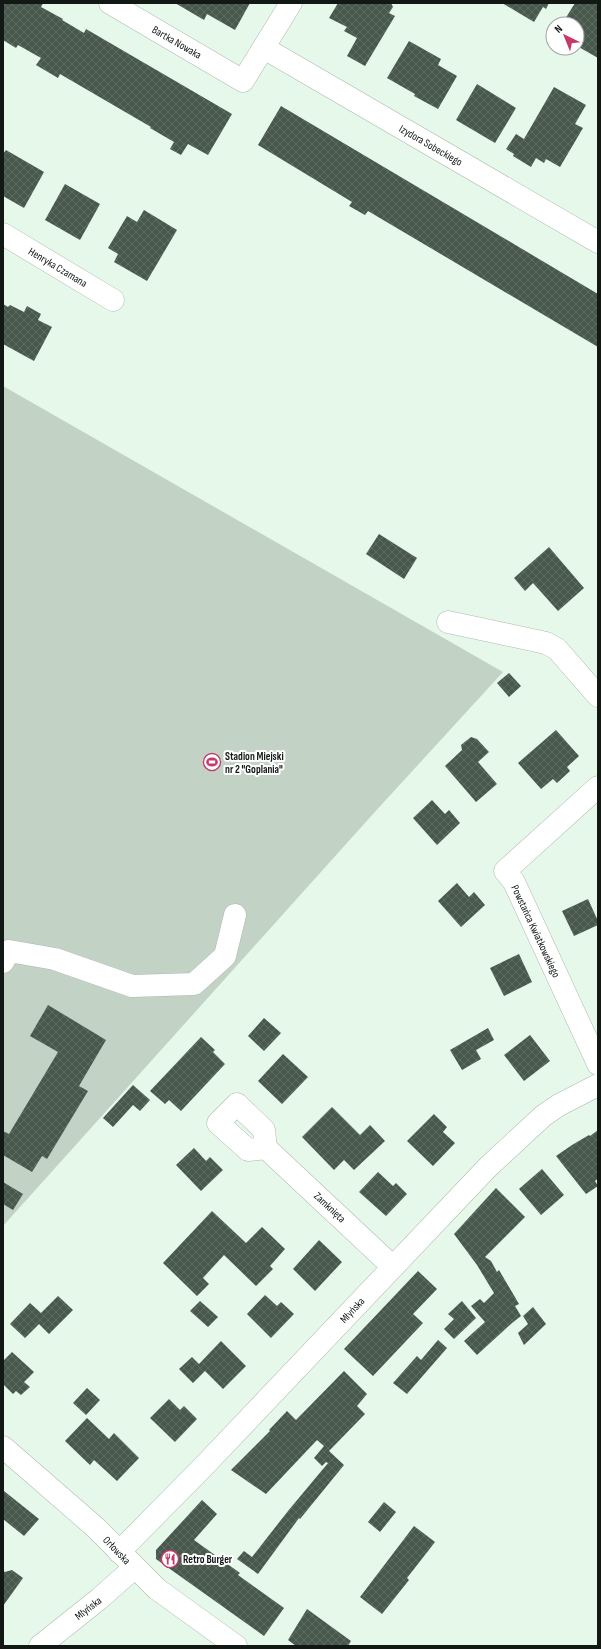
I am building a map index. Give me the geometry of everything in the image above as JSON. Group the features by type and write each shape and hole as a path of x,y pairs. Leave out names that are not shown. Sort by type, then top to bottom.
{"street":[{"name":"Bartka Nowaka","path":"110,3 243,81 264,48"},
{"path":"264,48 291,3"},
{"name":"Izydora Sobeckiego","path":"264,48 598,242"},
{"name":"Henryka Czamana","path":"3,234 113,300"},
{"path":"448,622 546,643 557,649 598,696"},
{"name":"Powstańca Kwiatkowskiego","path":"598,787 504,871 514,882 598,1064"},
{"path":"3,962 9,951 55,959 132,986 194,984 225,956 235,915"},
{"name":"Młyńska","path":"119,1552 208,1462 488,1167 543,1116 559,1105 598,1085"},
{"name":"Zamknięta","path":"266,1148 393,1267"},
{"name":"Orłowska","path":"3,1447 95,1527 134,1568 157,1589 236,1646"},
{"name":"Młyńska","path":"40,1646 99,1599 134,1568"}],"green space":[{"name":"Stadion Miejski nr 2 \"Goplania\"","path":"3,386 503,672 373,814 3,1226"}],"building":[{"path":"3,3 43,3 41,7 84,33 86,29 232,114 208,155 188,144 181,155 170,149 174,142 150,128 151,127 60,74 58,78 36,65 41,58 18,45 16,48 3,40"},
{"path":"175,3 250,3 235,30 207,14 204,20"},
{"path":"338,3 391,3 393,7 389,13 395,16 365,66 347,56 357,38 344,31 347,27 329,18"},
{"path":"502,3 549,3 546,9 543,7 534,22"},
{"path":"575,3 598,3 598,58 585,51 585,16 567,16"},
{"path":"409,41 441,59 438,65 457,76 438,109 414,96 415,94 387,78"},
{"path":"477,84 516,108 495,143 456,120"},
{"path":"554,87 586,105 575,124 583,128 560,167 546,159 544,163 536,158 531,167 513,156 514,154 506,149 516,134 524,139"},
{"path":"281,106 598,294 598,347 368,211 365,215 349,206 352,202 258,145"},
{"path":"6,150 44,172 24,208 3,196 3,154"},
{"path":"65,184 100,204 80,240 45,220"},
{"path":"144,210 177,230 147,281 114,262 118,254 108,248 127,216 137,222"},
{"path":"3,304 8,307 10,305 24,312 27,306 41,314 38,320 52,327 34,361 3,344"},
{"path":"379,534 417,558 404,579 366,554"},
{"path":"549,547 584,588 558,611 533,583 525,591 514,578"},
{"path":"509,673 521,686 509,697 497,683"},
{"path":"556,730 579,756 567,767 570,771 557,783 553,779 541,789 518,763"},
{"path":"471,737 477,739 489,752 478,762 497,784 476,802 445,766 462,750 461,745"},
{"path":"432,800 445,814 449,810 460,823 437,845 413,818"},
{"path":"457,883 469,897 474,892 485,905 461,927 438,901"},
{"path":"588,899 598,921 598,925 574,936 562,911"},
{"path":"519,954 532,982 504,996 490,968"},
{"path":"48,1005 106,1040 79,1086 88,1091 47,1159 42,1156 32,1172 3,1155 3,1131 9,1134 58,1052 30,1036"},
{"path":"264,1018 281,1033 264,1051 248,1036"},
{"path":"488,1028 494,1040 476,1050 481,1059 462,1070 450,1050"},
{"path":"530,1035 550,1061 524,1081 504,1055"},
{"path":"201,1037 215,1050 213,1052 225,1064 181,1111 169,1100 165,1104 150,1091"},
{"path":"283,1054 308,1077 282,1104 258,1081"},
{"path":"133,1085 150,1100 140,1111 133,1105 113,1127 103,1118"},
{"path":"332,1107 360,1135 370,1125 385,1141 354,1170 344,1160 334,1170 302,1137"},
{"path":"434,1114 447,1127 443,1132 455,1143 433,1166 407,1141"},
{"path":"598,1130 598,1179 595,1181 598,1186 586,1194 556,1156"},
{"path":"194,1148 206,1161 210,1157 223,1170 201,1191 176,1165"},
{"path":"542,1169 564,1195 541,1215 519,1189"},
{"path":"378,1172 393,1186 396,1183 407,1194 386,1216 359,1192"},
{"path":"3,1182 23,1194 13,1210 3,1204"},
{"path":"496,1188 525,1217 485,1257 491,1261 497,1272 499,1270 519,1304 515,1306 521,1316 477,1355 464,1341 485,1322 471,1306 480,1299 484,1303 494,1293 477,1265 454,1234"},
{"path":"212,1211 246,1243 262,1227 285,1249 270,1266 273,1269 256,1286 224,1255 203,1278 209,1284 197,1296 163,1263"},
{"path":"319,1240 342,1262 315,1291 293,1269"},
{"path":"418,1271 437,1289 413,1314 423,1323 373,1376 344,1349"},
{"path":"265,1295 277,1306 281,1302 294,1314 271,1338 247,1314"},
{"path":"58,1296 73,1310 49,1334 39,1324 25,1338 10,1324 30,1303 41,1313"},
{"path":"200,1301 218,1317 208,1327 190,1311"},
{"path":"462,1301 476,1318 454,1339 444,1329 454,1319 448,1314"},
{"path":"533,1307 546,1324 524,1345 518,1333 528,1324 523,1316"},
{"path":"438,1340 447,1348 407,1394 393,1383 417,1356 421,1360"},
{"path":"221,1341 246,1366 223,1389 205,1371 193,1383 179,1369 192,1357 199,1364"},
{"path":"12,1352 34,1372 24,1382 30,1387 21,1395 16,1391 13,1394 3,1384 3,1361"},
{"path":"344,1371 367,1394 357,1406 365,1414 329,1451 344,1465 300,1519 299,1518 258,1574 237,1559 244,1551 252,1557 328,1463 326,1462 322,1466 314,1458 324,1446 317,1440 266,1494 231,1470 270,1431 269,1430 287,1411 296,1420"},
{"path":"87,1388 100,1400 86,1415 73,1403"},
{"path":"169,1399 180,1410 184,1406 197,1419 175,1442 150,1418"},
{"path":"87,1418 109,1439 114,1433 139,1458 117,1481 94,1460 90,1465 65,1441"},
{"path":"4,1491 39,1519 24,1536 3,1519"},
{"path":"202,1500 217,1514 194,1540 240,1573 238,1575 284,1608 264,1636 156,1559 156,1550"},
{"path":"384,1502 396,1512 380,1532 368,1522"},
{"path":"414,1526 435,1542 407,1578 409,1580 382,1614 360,1597"},
{"path":"12,1570 23,1578 3,1606 3,1571 5,1572"},
{"path":"307,1609 351,1641 348,1646 296,1646 288,1640"}],"place":[{"name":"Stadion Miejski nr 2 \"Goplania\"","path":"212,762"},
{"name":"Retro Burger","path":"170,1559"}]}
